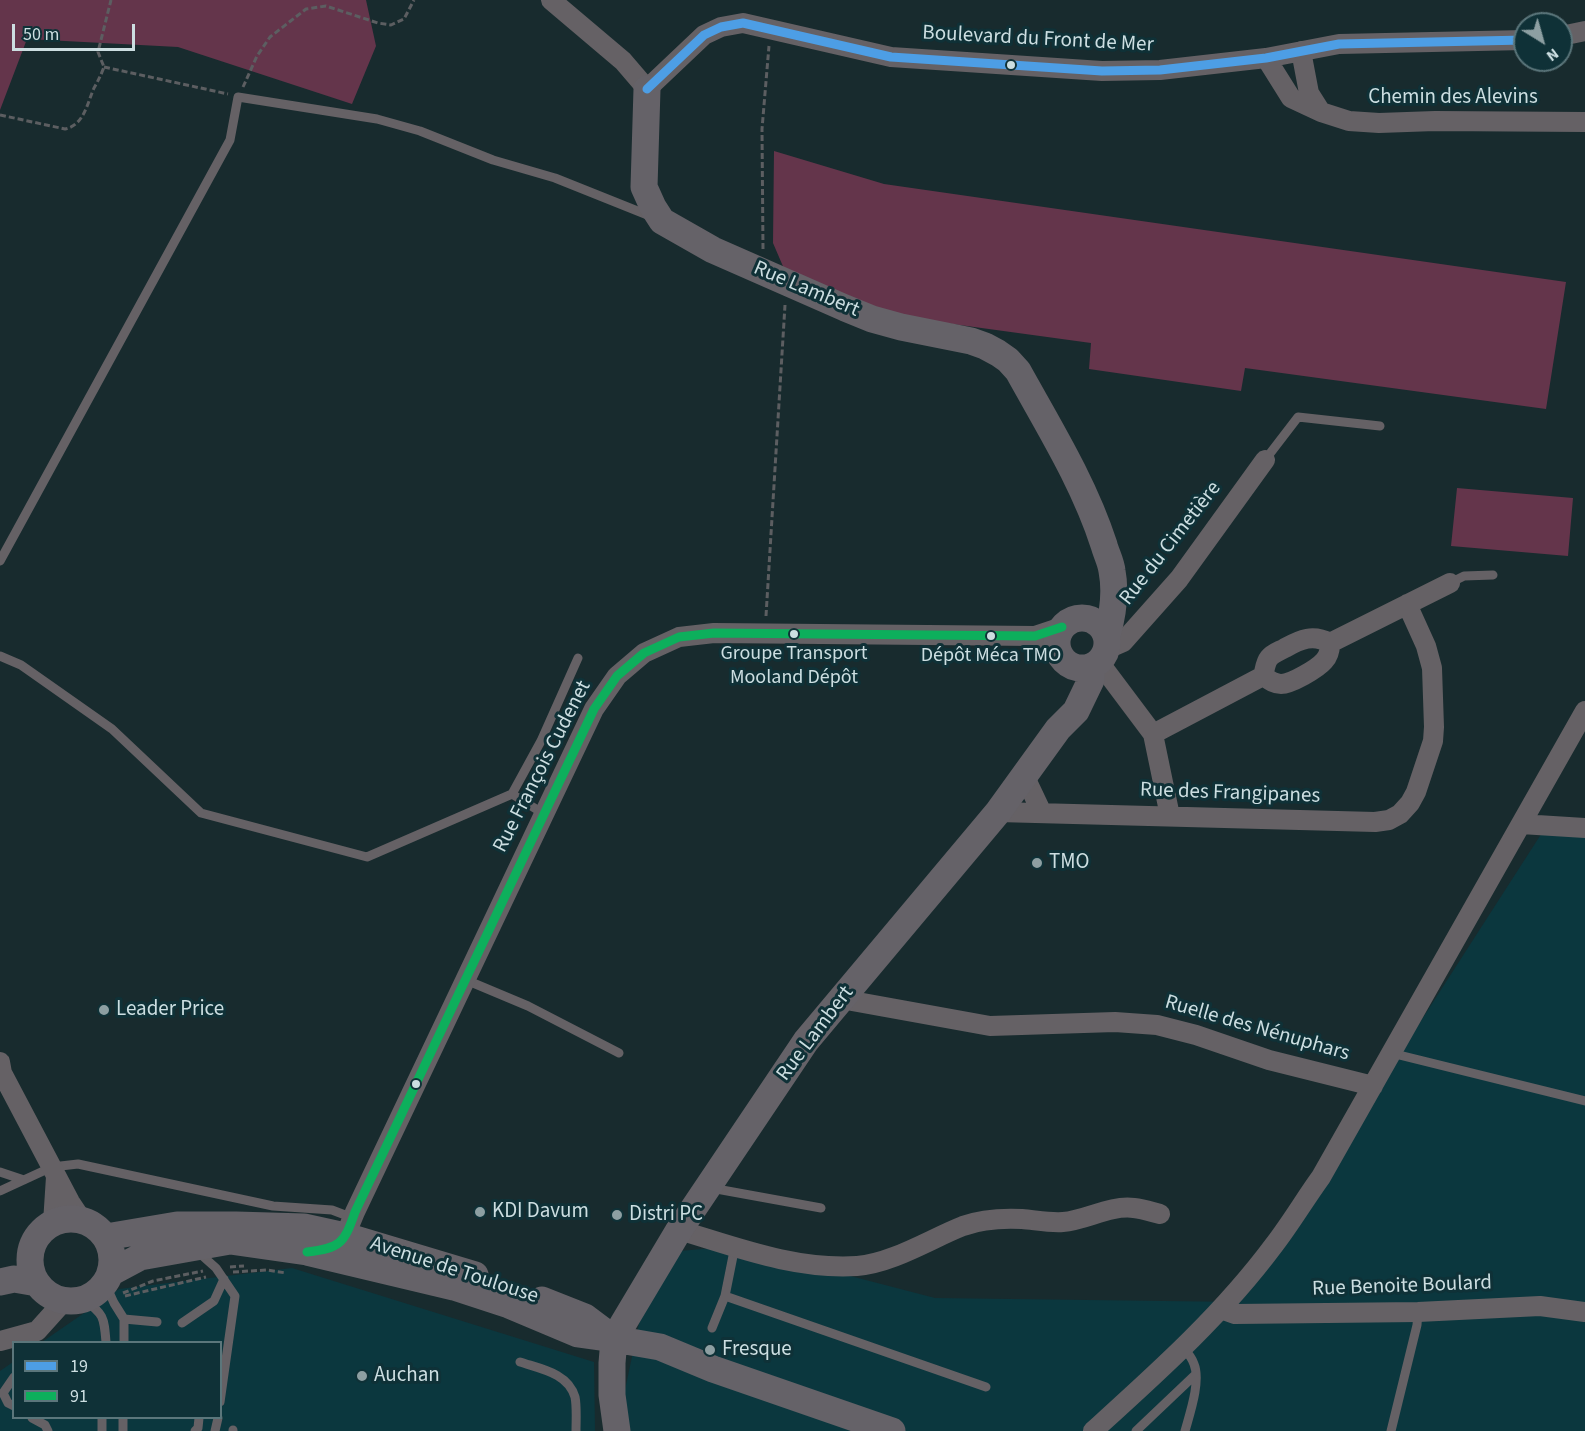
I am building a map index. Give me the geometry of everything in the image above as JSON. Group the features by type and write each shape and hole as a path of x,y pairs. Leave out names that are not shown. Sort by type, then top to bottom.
{"street":[{"path":"550,0 623,61 647,89 644,187 662,221"},
{"name":"Boulevard du Front de Mer","path":"647,89 704,35 721,27 743,23 891,57 1102,71 1160,70 1266,58 1339,44 1513,40"},
{"path":"1301,51 1309,93 1321,112"},
{"name":"Chemin des Alevins","path":"1266,58 1292,98 1321,112 1349,121 1379,123 1585,122"},
{"name":"Rue Lambert","path":"602,1431 601,1396 679,1230 806,1041 998,812 1058,729 1076,711 1092,680 1089,656 1112,618 1114,592 1112,570 1096,521 1075,474 1018,371 1008,360 971,341 872,319 713,250 662,221"},
{"name":"Rue du Cimetière","path":"1089,656 1123,642 1179,579 1265,460"},
{"name":"Rue Lambert","path":"1070,622 1089,606 1098,588 1105,549"},
{"path":"1263,676 1268,659 1273,654 1300,640 1318,638 1330,643 1450,583"},
{"name":"Rue des Frangipanes","path":"998,812 1375,822 1400,814 1416,792 1429,756 1434,728 1430,657 1407,604"},
{"path":"1087,618 1096,621 1102,627 1089,656 1057,645 1058,635 1070,622 1087,618"},
{"name":"Rue François Cudenet","path":"349,1227 594,709 616,676 644,653 679,637 714,633 1035,636 1070,622"},
{"path":"1035,636 1089,656 1153,734 1170,816"},
{"path":"1263,676 1275,683 1289,683 1323,662 1330,650 1330,643"},
{"path":"1153,734 1263,676"},
{"path":"1095,1429 1143,1387 1221,1309 1274,1245 1321,1177 1521,824 1582,723"},
{"path":"1024,775 1042,813"},
{"path":"1521,824 1585,828"},
{"name":"Ruelle des Nénuphars","path":"844,996 852,1001 990,1026 1115,1022 1156,1025 1196,1035 1269,1060 1373,1086"},
{"path":"0,1062 3,1073 70,1202 82,1220"},
{"path":"53,1222 54,1171"},
{"path":"679,1230 775,1258 817,1266 857,1266 890,1258 964,1226 985,1220 1022,1219 1064,1222 1114,1209 1134,1208 1160,1214"},
{"path":"0,1282 14,1279 59,1295 92,1296 101,1288 110,1285 113,1257 111,1246 103,1233 92,1223 78,1218 53,1222 38,1234 32,1246 29,1261 32,1275 59,1295"},
{"name":"Avenue de Toulouse","path":"106,1237 177,1225 349,1227 585,1317 615,1362"},
{"path":"307,1252 329,1249 340,1243 349,1227"},
{"name":"Avenue de Toulouse","path":"110,1285 140,1257 193,1247 230,1241 307,1252 454,1287 509,1305 578,1334 615,1362"},
{"path":"0,1265 32,1246"},
{"path":"0,1341 24,1335 59,1295"},
{"name":"Rue Benoite Boulard","path":"1221,1309 1235,1314 1418,1312 1540,1306 1585,1312"},
{"name":"Avenue de Toulouse","path":"615,1362 660,1347 713,1369 892,1431"},
{"path":"615,1362 612,1395 620,1420"}],"lane":[{"path":"0,561 230,140 238,97 377,119 420,131 493,160 555,178 662,221"},
{"path":"1265,460 1298,417 1380,426"},
{"path":"1450,583 1464,576 1493,575"},
{"path":"0,656 21,665 112,729 201,813 367,857 512,794 541,741 578,658"},
{"path":"512,794 544,814"},
{"path":"466,980 528,1006 619,1053"},
{"path":"1391,1053 1585,1101"},
{"path":"0,1191 24,1180 78,1164 273,1206 332,1210 349,1227"},
{"path":"0,1172 24,1180"},
{"path":"707,1187 821,1208"},
{"path":"712,1328 725,1296 735,1246"},
{"path":"193,1247 220,1273 235,1296 222,1388"},
{"path":"182,1323 214,1301 220,1273"},
{"path":"110,1285 124,1318 124,1341"},
{"path":"59,1295 92,1305 104,1319 106,1341"},
{"path":"725,1296 987,1387"},
{"path":"1391,1431 1417,1325 1418,1312"},
{"path":"124,1318 157,1322"},
{"path":"1183,1348 1195,1366 1197,1374 1185,1431"},
{"path":"520,1362 559,1376 570,1384 575,1398 576,1431"},
{"path":"1136,1431 1197,1374"},
{"path":"12,1380 3,1393 8,1403 12,1405"},
{"path":"34,1419 45,1425 48,1431"},
{"path":"620,1420 623,1431"}],"path":[{"path":"0,115 65,129 72,127 80,120 104,67 98,52 111,0"},
{"path":"104,67 238,97 257,56 270,37 306,9 326,6 391,25 404,19 414,0"},
{"path":"765,633 775,277 762,129 771,30"},
{"path":"110,1285 122,1297 252,1265"},
{"path":"110,1285 124,1292 153,1281 220,1273 267,1270 287,1273"}],"shaded area":[{"path":"0,0 366,0 376,46 352,104 178,47 27,39 0,110"},
{"path":"774,151 884,184 1566,282 1546,409 1245,368 1241,391 1089,369 1091,343 872,313 785,271 773,243"},
{"path":"1457,488 1573,498 1568,556 1451,546"},
{"path":"1547,825 1585,826 1585,1431 623,1431 622,1404 641,1314 680,1251 735,1246 935,1298 1240,1302"},
{"path":"292,1268 594,1362 595,1431 0,1431 0,1371 12,1363 12,1419 222,1419 222,1341 43,1341 119,1289"}],"transit line":[{"name":"19","path":"647,89 704,35 721,27 743,23 891,57 1102,71 1160,70 1266,58 1339,44 1513,40"},
{"name":"91","path":"307,1252 334,1246 344,1238 348,1231 594,709 617,676 644,653 679,637 714,633 1035,636 1062,627"}],"place":[{"name":"Groupe Transport Mooland Dépôt","path":"794,634"},
{"name":"Dépôt Méca TMO","path":"991,636"},
{"name":"TMO","path":"1037,863"},
{"name":"Leader Price","path":"104,1010"},
{"name":"KDI Davum","path":"480,1212"},
{"name":"Distri PC","path":"617,1215"},
{"name":"Fresque","path":"710,1350"},
{"name":"Auchan","path":"362,1376"}]}
